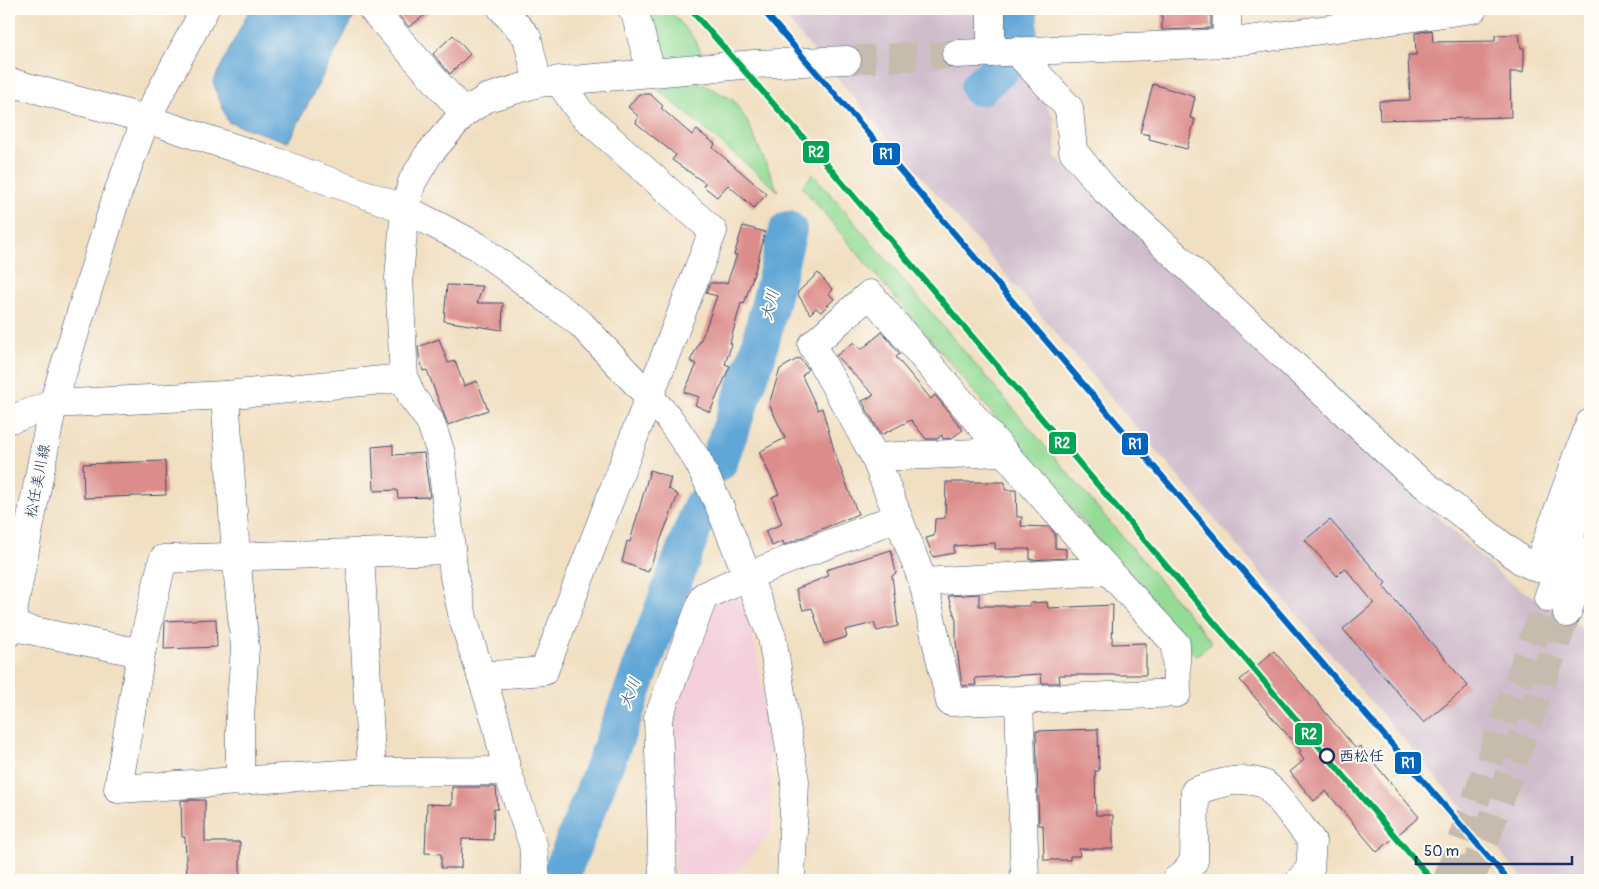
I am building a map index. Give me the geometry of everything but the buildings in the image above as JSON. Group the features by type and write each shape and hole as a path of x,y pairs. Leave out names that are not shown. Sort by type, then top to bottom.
{"street":[{"name":"松任美川線","path":"10,630 53,404 117,194 146,119 205,9"},
{"path":"372,9 464,113"},
{"path":"481,676 544,671 648,396 713,231 548,81 527,37 502,9"},
{"path":"632,9 635,13 651,72"},
{"path":"991,9 1004,52 1069,108 1073,151 1106,191 1411,474 1522,561 1537,568 1590,423"},
{"path":"1227,9 1227,43"},
{"path":"956,54 1227,43 1474,9"},
{"path":"536,880 534,844 507,771 496,722 464,622 454,577 440,453 430,422 412,397 404,378 399,278 405,209 412,182 428,155 464,113 487,98 548,81 778,62 847,60"},
{"path":"9,82 146,119 405,209 477,246 581,324 668,417 698,461 719,505 772,637 795,781 791,880"},
{"path":"870,294 1002,452 1107,571 1176,644 1177,693 950,702 923,582 875,457 812,345 870,294"},
{"path":"9,418 15,418 53,404 225,395 404,378"},
{"path":"225,395 236,556 245,648 240,716 240,782"},
{"path":"875,457 1002,452"},
{"path":"1590,480 1558,605 1590,550"},
{"path":"663,880 658,718 704,596 747,576 898,517"},
{"path":"451,550 163,559 141,653 118,789 372,772 507,771"},
{"path":"360,554 372,772"},
{"path":"923,582 1107,571"},
{"path":"10,630 141,653"},
{"path":"1018,700 1025,880"},
{"path":"1176,880 1184,874 1194,861 1195,792 1222,782 1244,780 1266,785 1312,841 1310,869 1300,880"}],"shaded area":[{"path":"778,9 984,9 1016,64 1054,117 1056,157 1502,577 1590,633 1590,880 1524,880"},
{"path":"729,592 747,601 766,713 771,770 772,831 729,880 676,880 667,726 714,601"}],"green space":[{"path":"642,9 669,9 696,41 704,60 665,61 657,26"},
{"path":"695,80 733,100 747,121 778,191 653,85"},
{"path":"813,174 1212,642 1196,656 802,187"}],"water":[{"path":"250,9 356,9 357,11 288,142 228,122 213,82"}],"waterway":[{"name":"大川","path":"1019,9 1019,28"},
{"name":"大川","path":"979,87 1001,68"},
{"name":"大川","path":"718,463 757,356 788,230"},
{"name":"大川","path":"559,880 614,741 701,507"}],"tunnel":[{"path":"847,60 956,54"},
{"path":"1447,880 1548,598"},
{"path":"1471,880 1567,613"}],"transit line":[{"name":"R2","path":"690,9 822,159 1432,880"},
{"name":"R1","path":"762,9 1508,880"}],"place":[{"name":"西松任","path":"1327,756"}]}
